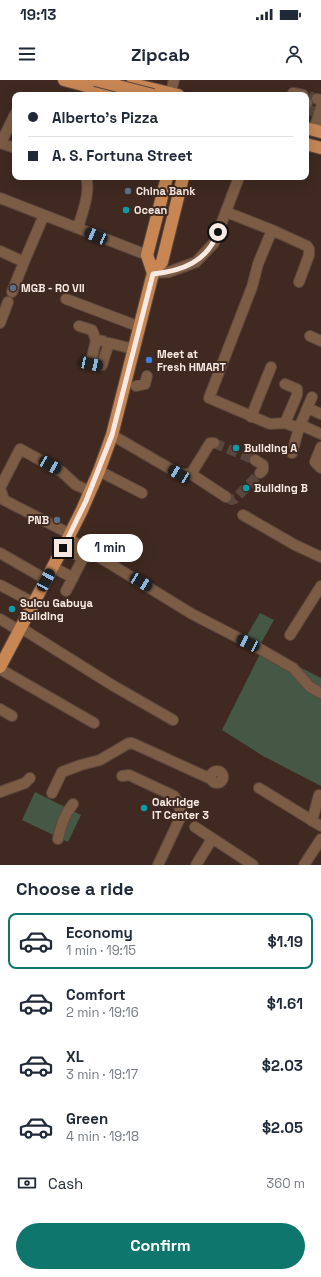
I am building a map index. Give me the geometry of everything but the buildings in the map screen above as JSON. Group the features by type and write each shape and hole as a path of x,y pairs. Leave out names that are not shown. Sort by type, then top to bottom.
{"main road":[{"path":"118,80 165,92"},
{"path":"70,81 98,83 139,92"},
{"path":"98,83 115,92"},
{"path":"309,145 321,148"},
{"path":"153,274 147,256 166,180"},
{"path":"0,668 67,540 90,491 132,385 134,349 153,274 162,262 182,180"}],"street":[{"path":"173,92 174,80"},
{"path":"311,102 314,133"},
{"path":"12,120 0,143 12,147"},
{"path":"78,228 86,196 88,184 87,180"},
{"path":"153,274 169,272 196,262 214,243 238,180"},
{"path":"0,198 147,256"},
{"path":"226,212 272,230 307,246 310,249 309,255 299,282"},
{"path":"12,292 44,215"},
{"path":"272,230 258,264 252,287 209,398 270,424 285,423 321,434"},
{"path":"0,251 24,262"},
{"path":"66,299 140,327"},
{"path":"0,323 8,302"},
{"path":"79,326 92,330 96,340 91,362 101,366 103,364 109,342"},
{"path":"310,336 321,341"},
{"path":"96,340 134,349"},
{"path":"251,417 271,367"},
{"path":"132,385 145,384 147,376"},
{"path":"285,384 297,389 297,394 285,423"},
{"path":"292,453 300,427 312,397"},
{"path":"308,408 321,414"},
{"path":"112,435 179,474 191,474 226,497"},
{"path":"191,474 210,443 214,443"},
{"path":"321,447 315,462 321,468"},
{"path":"90,491 76,485 62,472 20,449 0,488 4,500 67,540 192,614 293,668 310,687 321,693"},
{"path":"255,460 263,465 263,470 260,473"},
{"path":"99,471 142,492"},
{"path":"243,515 294,545 321,557"},
{"path":"66,591 83,558 67,540"},
{"path":"0,554 46,580"},
{"path":"53,567 73,578"},
{"path":"0,585 34,603"},
{"path":"290,635 321,586"},
{"path":"0,619 20,629 173,720"},
{"path":"0,668 94,723"},
{"path":"0,709 12,716"},
{"path":"52,793 62,772 100,760 129,743 132,743 211,779"},
{"path":"122,776 129,775 174,796 179,804 181,816 158,865"},
{"path":"0,792 25,783 30,778"},
{"path":"259,788 317,824 319,795"},
{"path":"58,839 61,824 73,804"},
{"path":"195,827 253,865"},
{"path":"196,865 212,839"},
{"path":"304,865 321,839"}],"green space":[{"path":"260,613 274,620 260,645 246,637"},
{"path":"263,648 321,678 321,786 263,756 222,730"},
{"path":"35,792 81,815 68,842 22,820"}],"tunnel":[{"path":"309,96 317,99"},
{"path":"309,110 319,113"},
{"path":"214,443 255,460"},
{"path":"226,497 232,500 235,499 260,473"}],"place":[{"name":"China Bank","path":"128,191"},
{"name":"Ocean","path":"126,210"},
{"name":"MGB - RO VII","path":"13,288"},
{"name":"Meet at Fresh HMART","path":"149,360"},
{"name":"Building A","path":"236,448"},
{"name":"Building B","path":"246,488"},
{"name":"PNB","path":"57,520"},
{"name":"Suicu Gabuya Building","path":"12,609"},
{"name":"Oakridge IT Center 3","path":"144,808"}],"route":[{"path":"63,548 86,501 112,435 153,274 169,272 196,262 214,243 218,232"}]}
